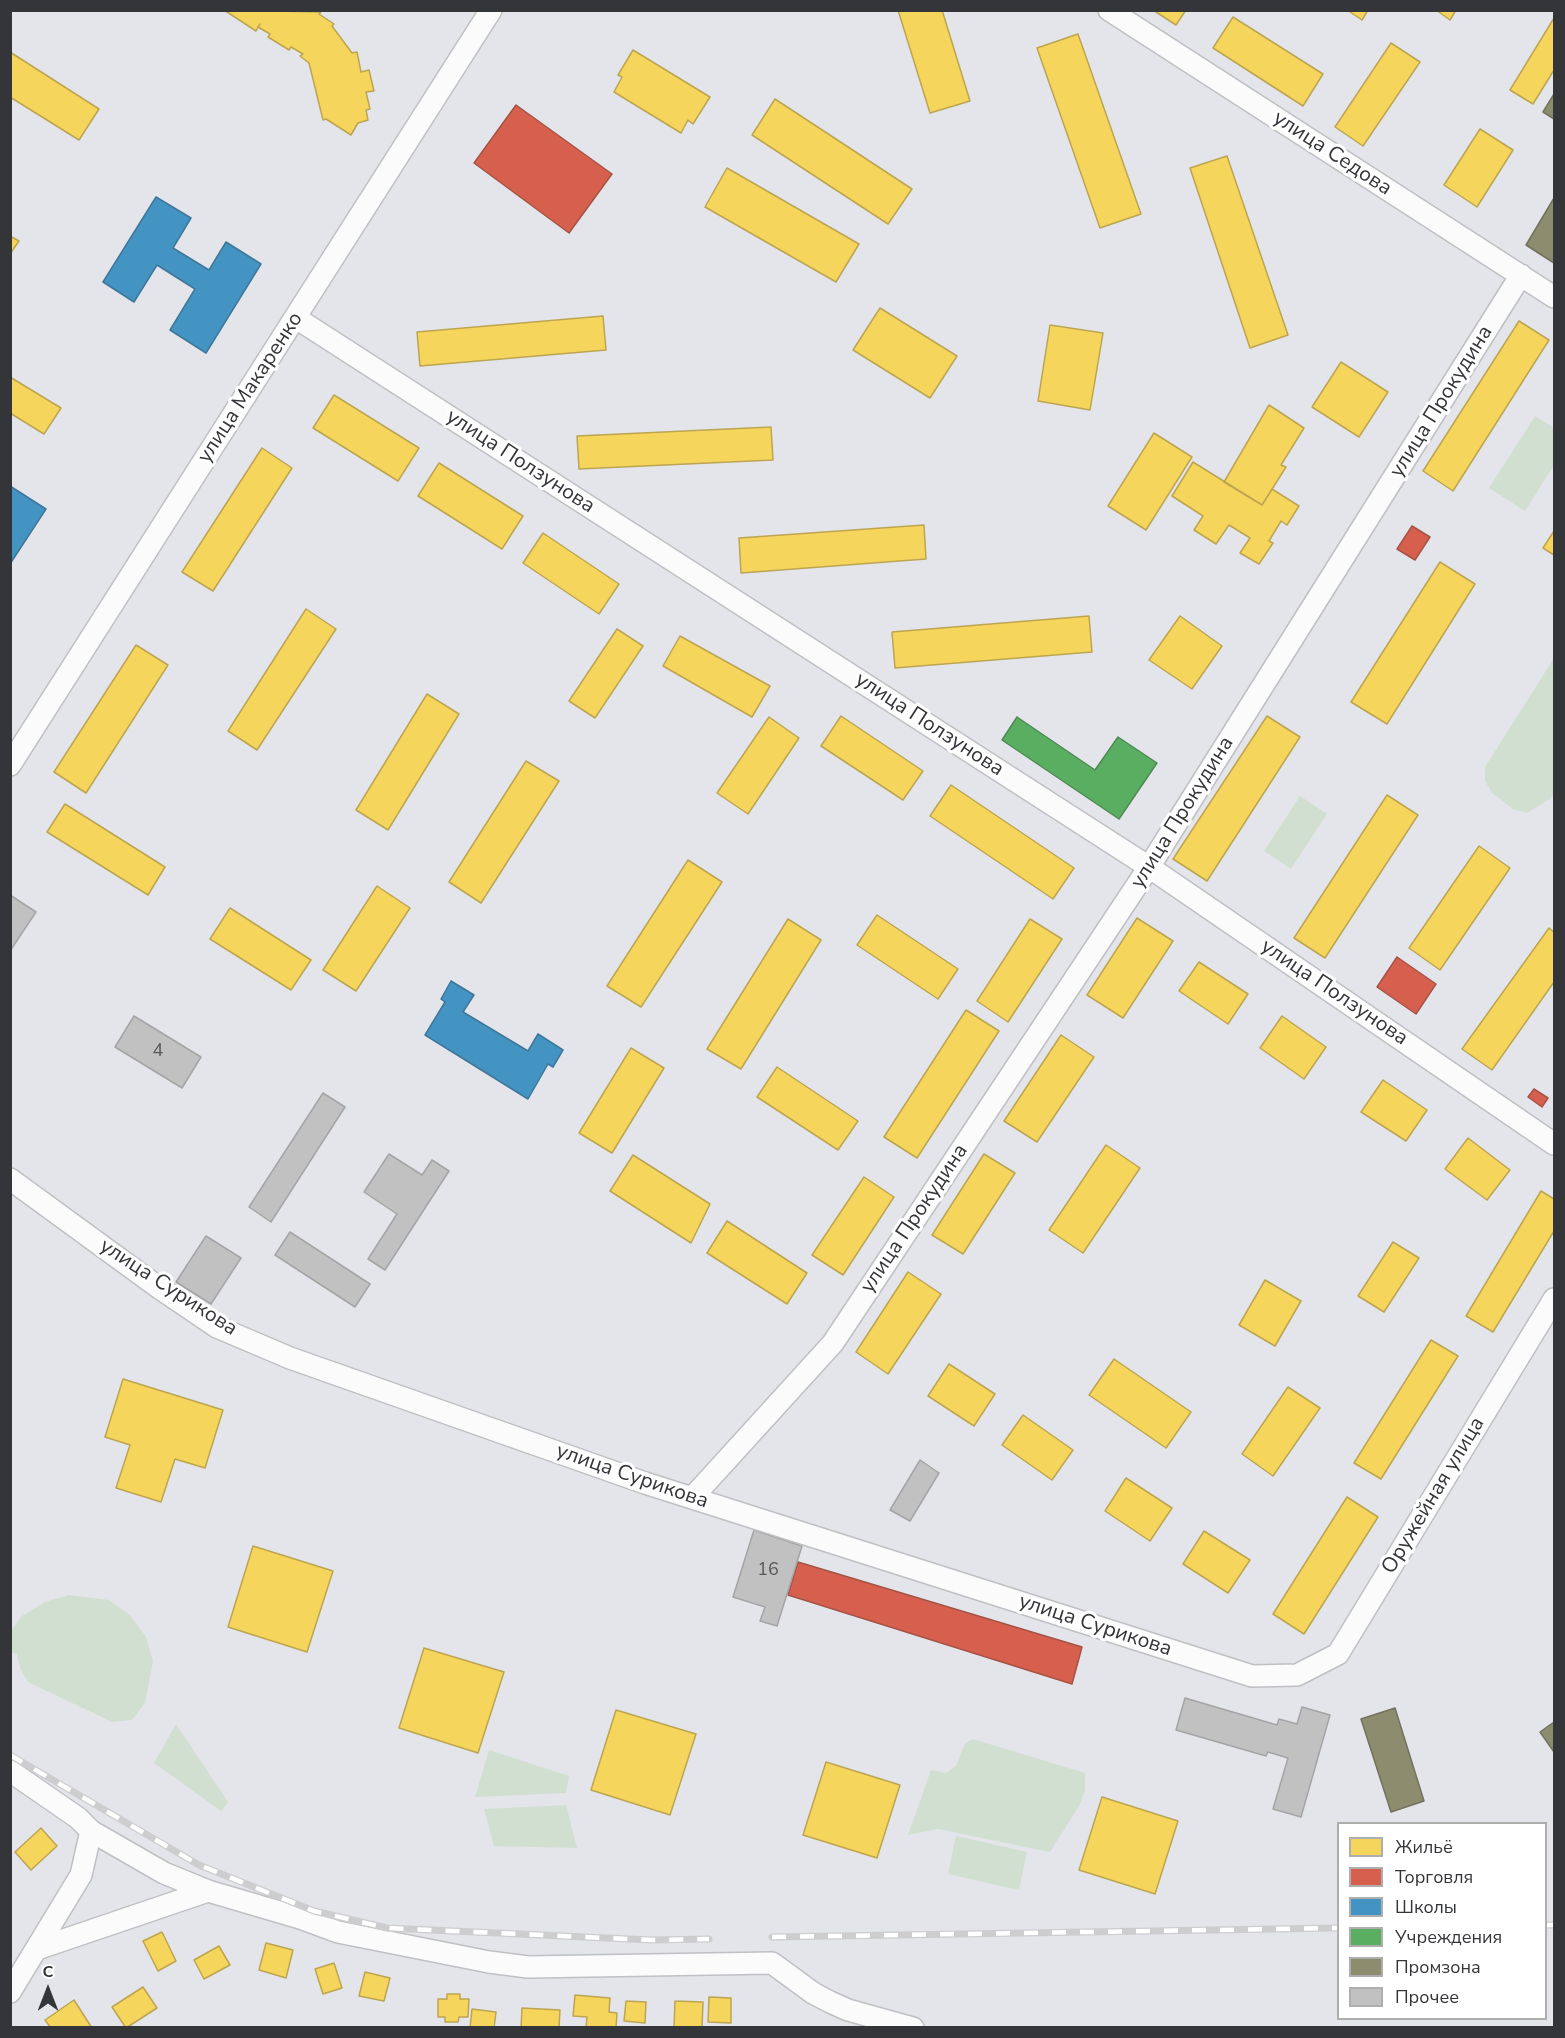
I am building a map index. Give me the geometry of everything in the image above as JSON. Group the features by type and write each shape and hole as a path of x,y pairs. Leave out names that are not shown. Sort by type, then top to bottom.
{"street":[{"name":"улица Макаренко","path":"10,765 491,10"},
{"name":"улица Седова","path":"1109,10 1554,297"},
{"name":"улица Прокудина","path":"692,1498 832,1343 1149,867 1521,275"},
{"name":"улица Ползунова","path":"296,318 1149,867 1554,1144"},
{"name":"улица Сурикова","path":"10,1179 217,1327 290,1358 692,1498 1252,1676 1297,1675"},
{"name":"Оружейная улица","path":"1297,1675 1338,1654 1554,1299"},
{"path":"10,1771 78,1818 91,1831 164,1873 208,1891 300,1918 338,1932 508,1965 556,1968 624,1964 772,1963 813,1993 830,2002 848,2010 913,2028"},
{"path":"10,1992 81,1875 91,1831"},
{"path":"37,1949 208,1891"}],"green space":[{"path":"1535,416 1554,428 1554,465 1525,511 1489,488"},
{"path":"1554,658 1554,793 1550,799 1527,813 1513,809 1492,793 1485,781 1485,767"},
{"path":"1300,796 1327,814 1291,869 1264,851"},
{"path":"69,1595 109,1600 131,1616 146,1637 153,1661 145,1703 132,1720 112,1722 28,1682 20,1668 17,1654 11,1652 11,1631 22,1616 45,1602"},
{"path":"176,1724 228,1802 221,1811 154,1763"},
{"path":"973,1739 1085,1773 1085,1791 1079,1806 1050,1852 938,1829 908,1835 931,1770 946,1773 956,1766 965,1743"},
{"path":"489,1750 569,1776 566,1793 475,1797"},
{"path":"566,1805 577,1848 494,1846 484,1809"},
{"path":"956,1836 1027,1852 1019,1890 948,1874"}],"building: Жильё":[{"path":"224,10 321,12 319,14 334,24 332,26 352,53 357,52 361,72 369,70 374,91 366,92 370,109 366,110 368,120 358,123 351,135 326,119 323,120 309,63 300,56 303,54 291,47 289,50 268,37 270,34 258,27 256,31"},
{"path":"898,10 942,10 970,101 930,113"},
{"path":"1153,10 1186,10 1176,25"},
{"path":"1347,10 1368,10 1362,20"},
{"path":"1436,10 1456,10 1450,20"},
{"path":"1233,17 1323,74 1303,106 1213,48"},
{"path":"1554,18 1554,70 1533,104 1510,90"},
{"path":"1078,34 1141,214 1100,228 1037,48"},
{"path":"1391,43 1420,62 1363,146 1335,127"},
{"path":"633,50 710,97 693,124 688,120 681,133 614,92 622,77 618,75"},
{"path":"10,52 99,109 79,140 10,97"},
{"path":"775,99 912,189 888,224 752,135"},
{"path":"1480,129 1513,150 1477,207 1444,185"},
{"path":"1227,156 1288,335 1250,348 1190,168"},
{"path":"727,168 859,244 836,282 705,207"},
{"path":"10,236 19,241 10,254"},
{"path":"880,308 957,356 930,398 853,350"},
{"path":"603,316 606,350 420,366 417,332"},
{"path":"1519,321 1549,340 1453,491 1423,471"},
{"path":"1050,325 1103,333 1090,410 1038,401"},
{"path":"1341,362 1388,392 1359,437 1312,407"},
{"path":"10,377 61,408 44,434 10,413"},
{"path":"334,395 419,448 398,481 313,428"},
{"path":"1269,405 1304,428 1281,465 1286,467 1262,505 1224,482"},
{"path":"771,427 773,460 579,469 577,436"},
{"path":"1154,433 1192,457 1146,530 1108,506"},
{"path":"262,448 292,468 213,591 182,572"},
{"path":"1193,462 1262,505 1272,489 1299,506 1287,525 1281,521 1269,541 1273,543 1259,564 1240,553 1250,538 1229,525 1216,544 1194,530 1203,516 1172,496"},
{"path":"439,463 523,516 502,549 418,496"},
{"path":"924,525 926,559 741,573 739,538"},
{"path":"1554,531 1554,555 1543,548"},
{"path":"543,533 619,584 599,614 523,563"},
{"path":"1440,562 1475,584 1387,724 1351,702"},
{"path":"306,609 336,629 257,750 228,731"},
{"path":"1089,616 1092,652 895,668 892,632"},
{"path":"1180,616 1222,646 1192,689 1149,660"},
{"path":"617,629 643,646 595,718 569,701"},
{"path":"680,636 770,686 752,717 663,666"},
{"path":"136,645 168,665 86,793 54,772"},
{"path":"427,694 459,714 388,830 356,810"},
{"path":"841,716 923,771 903,800 821,746"},
{"path":"1267,716 1300,737 1207,881 1173,859"},
{"path":"769,717 799,738 748,814 717,793"},
{"path":"526,761 559,781 481,903 449,882"},
{"path":"951,785 1074,868 1053,899 930,816"},
{"path":"1387,795 1418,815 1325,958 1294,938"},
{"path":"65,804 165,867 148,895 47,832"},
{"path":"1479,846 1510,868 1440,970 1409,948"},
{"path":"688,860 722,882 641,1007 607,986"},
{"path":"377,886 410,908 356,991 323,970"},
{"path":"230,908 311,960 291,990 210,939"},
{"path":"877,915 958,969 938,999 857,945"},
{"path":"1137,918 1173,941 1123,1018 1087,995"},
{"path":"788,919 821,940 741,1069 707,1049"},
{"path":"1030,919 1062,939 1008,1022 977,1001"},
{"path":"1549,928 1554,932 1554,982 1492,1070 1462,1049"},
{"path":"1199,962 1248,994 1228,1024 1179,991"},
{"path":"966,1010 999,1031 917,1158 884,1137"},
{"path":"1282,1016 1326,1047 1304,1079 1260,1048"},
{"path":"1061,1035 1094,1057 1037,1142 1004,1121"},
{"path":"631,1048 664,1068 612,1153 579,1133"},
{"path":"777,1067 858,1121 838,1150 757,1097"},
{"path":"1383,1080 1427,1110 1406,1141 1361,1112"},
{"path":"1468,1138 1510,1170 1487,1200 1445,1169"},
{"path":"1106,1145 1140,1168 1083,1253 1049,1230"},
{"path":"984,1154 1015,1173 963,1254 932,1235"},
{"path":"633,1155 710,1204 691,1243 610,1191"},
{"path":"864,1177 894,1197 843,1275 812,1255"},
{"path":"1541,1191 1554,1199 1554,1231 1493,1332 1466,1316"},
{"path":"727,1221 807,1273 787,1304 707,1253"},
{"path":"1393,1242 1419,1258 1384,1312 1358,1296"},
{"path":"908,1272 941,1294 888,1374 856,1352"},
{"path":"1265,1280 1301,1301 1275,1346 1239,1325"},
{"path":"1431,1340 1458,1356 1381,1479 1354,1463"},
{"path":"1114,1359 1191,1412 1166,1448 1089,1395"},
{"path":"949,1364 995,1394 974,1426 928,1396"},
{"path":"123,1379 223,1410 205,1468 175,1459 161,1502 116,1488 130,1445 105,1437"},
{"path":"1288,1387 1320,1408 1273,1476 1242,1454"},
{"path":"1023,1415 1073,1450 1052,1480 1002,1445"},
{"path":"1126,1478 1172,1508 1150,1541 1105,1511"},
{"path":"1347,1497 1378,1517 1304,1634 1273,1614"},
{"path":"1204,1531 1250,1560 1228,1593 1183,1564"},
{"path":"253,1546 333,1571 307,1652 228,1627"},
{"path":"424,1648 504,1672 478,1753 399,1728"},
{"path":"616,1710 696,1734 670,1815 591,1790"},
{"path":"826,1762 900,1785 877,1858 803,1835"},
{"path":"1102,1797 1178,1821 1155,1894 1079,1870"},
{"path":"41,1828 57,1846 31,1870 15,1852"},
{"path":"162,1932 176,1961 158,1971 143,1941"},
{"path":"266,1943 293,1950 286,1978 259,1970"},
{"path":"219,1946 230,1965 204,1979 194,1960"},
{"path":"334,1963 342,1988 323,1994 315,1969"},
{"path":"365,1972 390,1978 384,2001 359,1996"},
{"path":"143,1987 157,2008 126,2028 112,2007"},
{"path":"447,1994 460,1994 460,1999 469,1999 468,2017 459,2017 458,2022 445,2022 445,2017 438,2017 438,1999 447,1999"},
{"path":"575,1995 610,1998 609,2012 617,2013 616,2028 586,2028 587,2017 573,2016"},
{"path":"709,1997 731,1998 731,2023 708,2022"},
{"path":"74,2000 92,2028 51,2028 45,2020"},
{"path":"626,2001 646,2002 645,2023 624,2021"},
{"path":"675,2001 703,2002 702,2028 674,2028"},
{"path":"522,2008 560,2010 559,2028 521,2028"},
{"path":"472,2009 496,2012 494,2028 470,2028"}],"building: Торговля":[{"path":"516,105 612,174 569,233 474,163"},
{"path":"1412,526 1430,537 1415,560 1397,549"},
{"path":"1397,957 1436,984 1416,1014 1377,987"},
{"path":"1534,1089 1548,1098 1542,1107 1528,1097"},
{"path":"798,1562 1082,1647 1072,1684 788,1595"}],"building: Школы":[{"path":"156,197 191,218 173,248 209,270 226,242 261,264 206,353 170,330 195,289 157,265 134,302 103,282"},
{"path":"10,486 46,509 10,564"},
{"path":"451,981 474,995 463,1012 528,1051 538,1034 563,1050 553,1067 548,1064 528,1099 425,1035 445,1002 441,999"}],"building: Учреждения":[{"path":"1017,717 1095,770 1118,737 1157,763 1119,819 1002,740"}],"building: Промзона":[{"path":"1554,94 1554,119 1543,112"},
{"path":"1554,198 1554,263 1526,245"},
{"path":"1395,1708 1424,1801 1391,1812 1361,1719"},
{"path":"1554,1722 1554,1752 1540,1732"}],"building: Прочее":[{"path":"10,895 36,912 10,951"},
{"path":"134,1016 201,1057 182,1088 115,1047"},
{"path":"323,1093 345,1107 271,1222 249,1207"},
{"path":"389,1154 422,1175 432,1160 449,1171 385,1270 368,1259 397,1214 364,1192"},
{"path":"290,1232 370,1284 355,1307 275,1255"},
{"path":"206,1236 241,1258 211,1304 176,1282"},
{"path":"920,1460 939,1473 910,1521 890,1510"},
{"path":"754,1530 802,1546 777,1626 760,1621 765,1607 733,1597"},
{"path":"1185,1698 1277,1725 1279,1719 1297,1724 1302,1707 1330,1715 1301,1817 1273,1809 1288,1758 1268,1752 1266,1756 1176,1730"}],"railway":[{"path":"10,1755 199,1865 314,1911 387,1928 651,1940 709,1939"},
{"path":"1547,1925 1554,1925"},
{"path":"772,1937 1337,1928"}]}
